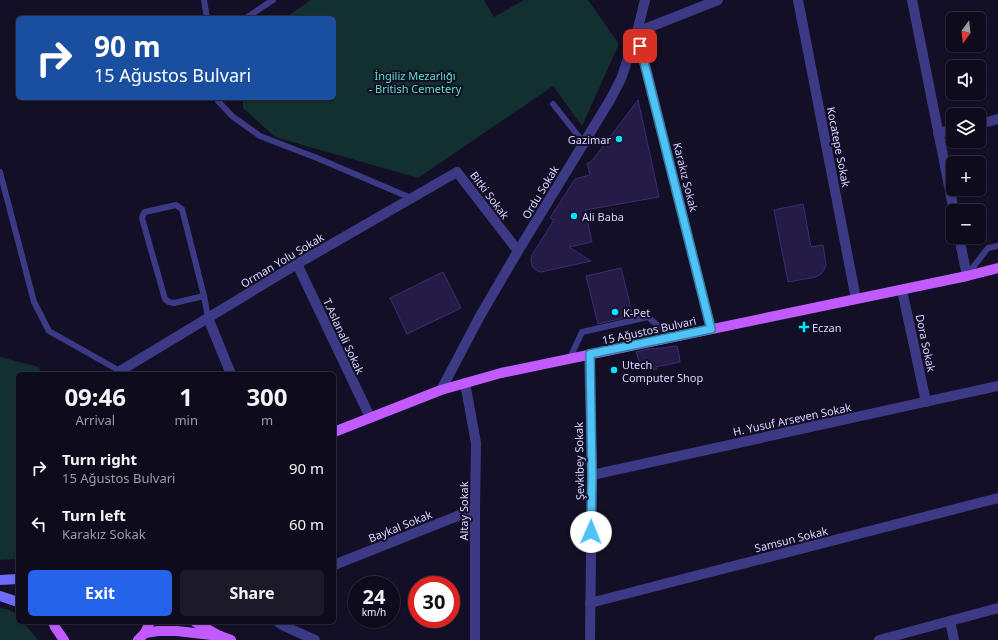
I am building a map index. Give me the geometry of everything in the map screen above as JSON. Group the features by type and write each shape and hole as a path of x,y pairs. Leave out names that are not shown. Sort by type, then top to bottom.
{"main road":[{"name":"15 Ağustos Bulvari","path":"336,431 441,390 501,373 902,290 998,268"},
{"path":"0,580 16,579"},
{"path":"0,596 16,601"},
{"path":"52,624 64,640"},
{"path":"142,636 149,624"},
{"path":"199,624 220,636 231,640"},
{"path":"142,636 158,631 177,631 220,636"}],"street":[{"name":"Ordu Sokak","path":"441,390 480,316 610,100 621,79 637,32 645,0"},
{"path":"637,32 718,0"},
{"name":"Kocatepe Sokak","path":"798,0 856,299"},
{"path":"912,0 953,204"},
{"name":"Karakız Sokak","path":"637,32 711,329"},
{"path":"986,122 998,119"},
{"path":"938,133 946,131"},
{"name":"Orman Yolu Sokak","path":"120,372 297,264 458,172"},
{"name":"Bitki Sokak","path":"458,172 518,251"},
{"path":"960,244 967,276"},
{"name":"T.Aslanali Sokak","path":"297,264 370,417"},
{"name":"Dora Sokak","path":"902,290 926,402"},
{"path":"208,318 230,372"},
{"name":"Şevkibey Sokak","path":"590,354 592,475 590,640"},
{"name":"Altay Sokak","path":"465,382 476,443 476,640"},
{"name":"H. Yusuf Arseven Sokak","path":"592,475 998,386"},
{"name":"Samsun Sokak","path":"590,603 998,498"},
{"name":"Baykal Sokak","path":"336,564 475,509"},
{"path":"879,640 998,608"},
{"path":"950,621 954,640"},
{"path":"281,624 315,640"}],"lane":[{"path":"204,0 207,16"},
{"path":"249,16 273,0"},
{"path":"218,100 218,102 232,116 260,136 318,158 411,198"},
{"path":"553,104 584,143"},
{"path":"0,172 34,302 49,331 120,372"},
{"path":"204,296 174,304 166,299 142,218 145,212 176,205 182,209 204,296 208,318"},
{"path":"967,276 988,248 998,246"},
{"path":"570,358 582,332 648,317 671,337"}],"green space":[{"name":"İngiliz Mezarlığı - British Cemetery","path":"311,0 484,0 494,17 524,0 588,0 619,44 582,126 553,86 418,178 275,137 243,108 243,100 336,100 336,16 288,16"},
{"path":"0,357 39,367 40,372 16,372 16,559 0,560"},
{"path":"0,608 9,610 16,614 16,624 25,624 38,640 0,640"}],"building":[{"path":"638,100 659,197 585,210 592,242 569,247 591,261 541,272 537,271 532,266 531,259 554,220 550,218 575,179 590,175 587,163 591,162"},
{"path":"803,204 811,247 823,245 826,265 821,274 816,277 788,282 774,210"},
{"path":"621,268 633,316 598,324 586,276"},
{"path":"443,272 461,308 407,334 390,298"},
{"path":"677,346 680,362 656,367 657,369 642,370 636,352 653,348"}],"place":[{"name":"Gazimar","path":"619,139"},
{"name":"Ali Baba","path":"574,216"},
{"name":"K-Pet","path":"615,312"},
{"name":"Eczan","path":"804,327"},
{"name":"Utech Computer Shop","path":"614,370"}],"route":[{"path":"591,532 592,475 590,354 711,329 640,46"}]}
